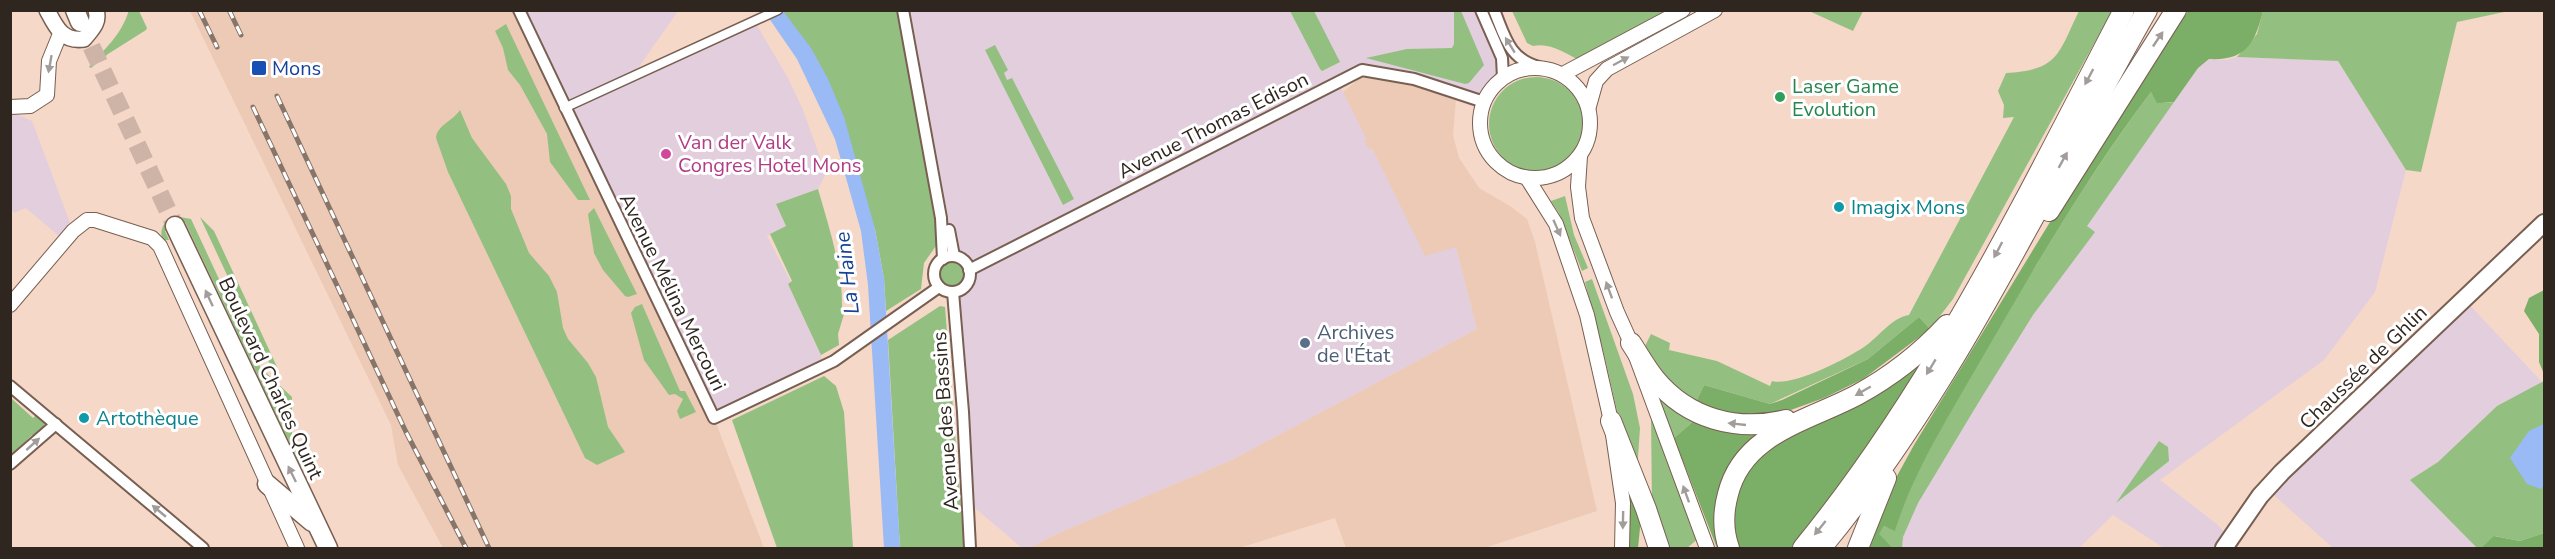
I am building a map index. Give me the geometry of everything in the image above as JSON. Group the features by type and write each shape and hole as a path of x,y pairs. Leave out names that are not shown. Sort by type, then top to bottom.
{"highway":[{"path":"1821,549 1899,445 1945,373 2147,10"},
{"path":"2005,267 2053,205 2176,10"},
{"path":"1803,549 1888,436 1971,299 2122,16"},
{"name":"Boulevard Charles Quint","path":"175,226 328,549"},
{"path":"1728,549 1724,527 1725,506 1731,483 1740,465 1769,436 1856,396 1893,373 1932,341 1971,299"},
{"path":"1631,344 1655,380 1684,404 1711,420 1738,425 1767,425 1815,413"},
{"path":"1611,421 1646,509 1659,549"},
{"path":"1858,549 1899,445"},
{"path":"267,484 318,527"}],"main road":[{"path":"47,10 60,34 74,40 84,39 96,24 98,16 96,10"},
{"name":"Chaussée de Ghlin","path":"2224,549 2260,496 2282,472 2543,224"}],"street":[{"name":"Avenue Mélina Mercouri","path":"519,10 714,418 849,352 939,286"},
{"path":"564,108 778,10"},
{"path":"903,10 948,257"},
{"path":"908,10 927,103 948,257"},
{"path":"1481,10 1502,58 1503,78"},
{"path":"1494,10 1507,43 1515,53 1525,63 1563,75 1578,88 1588,106"},
{"path":"1563,75 1683,10"},
{"path":"1707,549 1582,218 1578,187 1580,156 1590,132 1588,106 1596,81 1607,69 1715,10"},
{"path":"16,107 33,105 47,95 49,62 60,34"},
{"path":"1539,67 1514,72 1503,78 1492,89 1484,102 1480,127 1487,150 1504,169 1527,178 1556,175 1570,167 1580,156"},
{"name":"Avenue Thomas Edison","path":"969,270 1362,70 1414,79 1484,102"},
{"path":"1527,178 1556,224 1587,315 1611,421 1623,503 1622,549"},
{"path":"10,305 73,231 87,220 95,220 152,238 163,252 297,549"},
{"path":"948,257 963,261 969,270 966,284 953,292 939,286 934,272 948,257"},
{"name":"Avenue des Bassins","path":"953,292 963,412 970,549"},
{"path":"10,386 203,549"},
{"path":"10,464 56,424"}],"shaded area":[{"path":"190,11 513,11 714,418 764,548 443,548 398,465 391,425"},
{"path":"519,11 678,11 634,74 755,22 788,78 803,110 826,174 818,189 776,204 786,226 767,236 791,282 788,284 821,355 822,367 714,418"},
{"path":"906,11 1487,11 1514,72 1503,78 1492,89 1484,102 1362,70 1338,81 1405,214 1456,247 1477,329 1232,460 1052,536 1030,548 1022,548 969,503 952,274"},
{"path":"2237,57 2338,61 2406,170 2375,292 2324,360 2160,480 2218,525 2230,539 2224,548 2164,548 2113,515 2079,548 1893,548 1960,397 2198,67 2210,59 2226,60"},
{"path":"1377,76 1412,83 1456,100 1453,135 1459,158 1479,188 1527,219 1535,242 1597,511 1484,548 1346,548 1335,518 1239,548 1030,548 1052,536 1232,460 1477,329 1456,247 1425,256 1372,148 1369,149 1364,141 1367,140 1343,92 1360,78"},
{"path":"11,112 32,121 73,231 65,241 26,208 14,213 11,209"},
{"path":"2464,299 2543,383 2497,406 2438,462 2411,480 2477,548 2333,548 2267,489"}],"green space":[{"path":"129,10 139,11 146,30 108,54 91,68 89,67 117,34"},
{"path":"783,11 896,11 901,21 938,243 924,263 921,289 886,311 884,279 875,229"},
{"path":"1290,11 1314,11 1340,62 1322,71 1320,69"},
{"path":"1454,11 1461,11 1484,65 1469,83 1465,84 1366,58 1407,49 1452,48"},
{"path":"1512,11 1677,11 1579,60 1551,47 1533,46 1527,43"},
{"path":"1809,11 1863,11 1853,31"},
{"path":"2079,11 2112,11 1953,299 1930,329 1919,317 1868,359 1770,404 1704,385 1696,402 1665,376 1645,346 1651,334 1670,343 1669,350 1717,361 1770,386 1772,381 1781,382 1805,376 1845,358 1870,343 1896,320 1909,315 2014,117 2003,118 2004,105 1998,91 2006,73 2037,68 2047,63 2061,49"},
{"path":"2188,11 2263,11 2256,32 2247,48 2232,57 2209,59 2198,68 2174,102 2157,103 2151,92 2082,191 2019,295 1932,446 1911,488 1895,531 1884,526 1879,534 1893,548 1866,548 1886,496 1914,445 2072,186"},
{"path":"2263,11 2509,11 2457,22 2421,172 2406,170 2338,61 2237,57 2257,34"},
{"path":"506,24 590,200 578,200 550,162 547,134 520,85 508,70 503,48 495,31"},
{"path":"995,45 1008,70 1004,73 1007,80 1012,78 1074,199 1063,205 985,50"},
{"path":"1527,77 1545,77 1570,90 1580,106 1583,124 1580,142 1570,158 1545,171 1527,171 1502,158 1489,133 1489,115 1502,90"},
{"path":"2151,92 2161,101 2174,102 2087,226 2095,232 2033,315 1980,400 1918,503 1903,537 1902,548 1893,548 1878,534 1884,526 1895,530 1921,466 1998,329 2082,191"},
{"path":"460,110 472,138 506,184 511,196 511,209 529,253 549,276 557,292 563,328 568,339 588,363 596,377 608,427 625,452 597,465 585,458 448,172 436,138 442,126"},
{"path":"818,189 834,248 840,278 842,309 845,311 838,334 839,345 821,355 788,284 792,281 770,234 786,226 776,204"},
{"path":"1565,196 1574,235 1588,268 1582,271 1559,213 1551,201"},
{"path":"594,208 637,294 625,296 603,270 594,253 588,214"},
{"path":"174,216 191,219 260,367 292,397 292,436 310,475 295,460 295,454 185,222 165,231 169,240 163,240 161,233 163,226"},
{"path":"200,217 214,231 278,369 273,369 261,348"},
{"path":"953,259 963,264 968,274 963,284 953,289 943,284 938,274 943,264"},
{"path":"1592,279 1633,394 1640,428 1637,472 1624,442 1585,282"},
{"path":"2544,290 2544,374 2539,362 2539,334 2524,311 2529,298"},
{"path":"642,304 680,391 685,391 696,412 680,419 677,411 683,399 675,394 669,395 644,360 631,313 635,307"},
{"path":"940,306 945,307 964,548 900,548 888,340"},
{"path":"1919,317 1930,329 1863,379 1824,398 1771,416 1727,415 1696,402 1704,385 1770,404 1782,400 1868,359"},
{"path":"1924,357 1928,359 1841,490 1793,548 1736,548 1730,519 1744,473 1757,456"},
{"path":"824,376 836,386 844,412 853,548 777,548 732,420"},
{"path":"2544,381 2544,533 2520,541 2495,536 2481,548 2477,548 2410,480 2438,462 2497,406"},
{"path":"1656,392 1696,419 1674,438"},
{"path":"11,398 33,418 38,413 45,423 42,430 34,437 32,435 11,455"},
{"path":"1651,417 1699,538 1687,548 1664,548 1652,507"},
{"path":"1696,419 1757,430 1760,435 1740,456 1722,548 1717,548 1674,438"},
{"path":"2159,441 2168,447 2169,461 2116,503"},
{"path":"1631,494 1641,518 1638,548 1627,548 1628,495"},
{"path":"2544,533 2544,548 2481,548 2494,536 2520,541"}],"water":[{"path":"764,11 783,11 811,48 828,79 844,117 875,229 884,279 900,548 884,548 868,285 861,231 835,139 797,59"},
{"path":"2544,424 2544,485 2541,489 2527,484 2510,458 2529,431"}],"tunnel":[{"path":"80,22 175,226"}],"railway":[{"path":"199,10 217,47"},
{"path":"229,10 241,35"},
{"path":"277,96 489,548"},
{"path":"253,107 406,432 466,548"}],"place":[{"name":"Mons","path":"259,68"},
{"name":"Laser Game Evolution","path":"1780,97"},
{"name":"Van der Valk Congres Hotel Mons","path":"666,154"},
{"name":"Imagix Mons","path":"1839,207"},
{"name":"Archives de l'État","path":"1305,343"},
{"name":"Artothèque","path":"84,418"}],"water label":[{"name":"La Haine","path":"847,273"}]}
